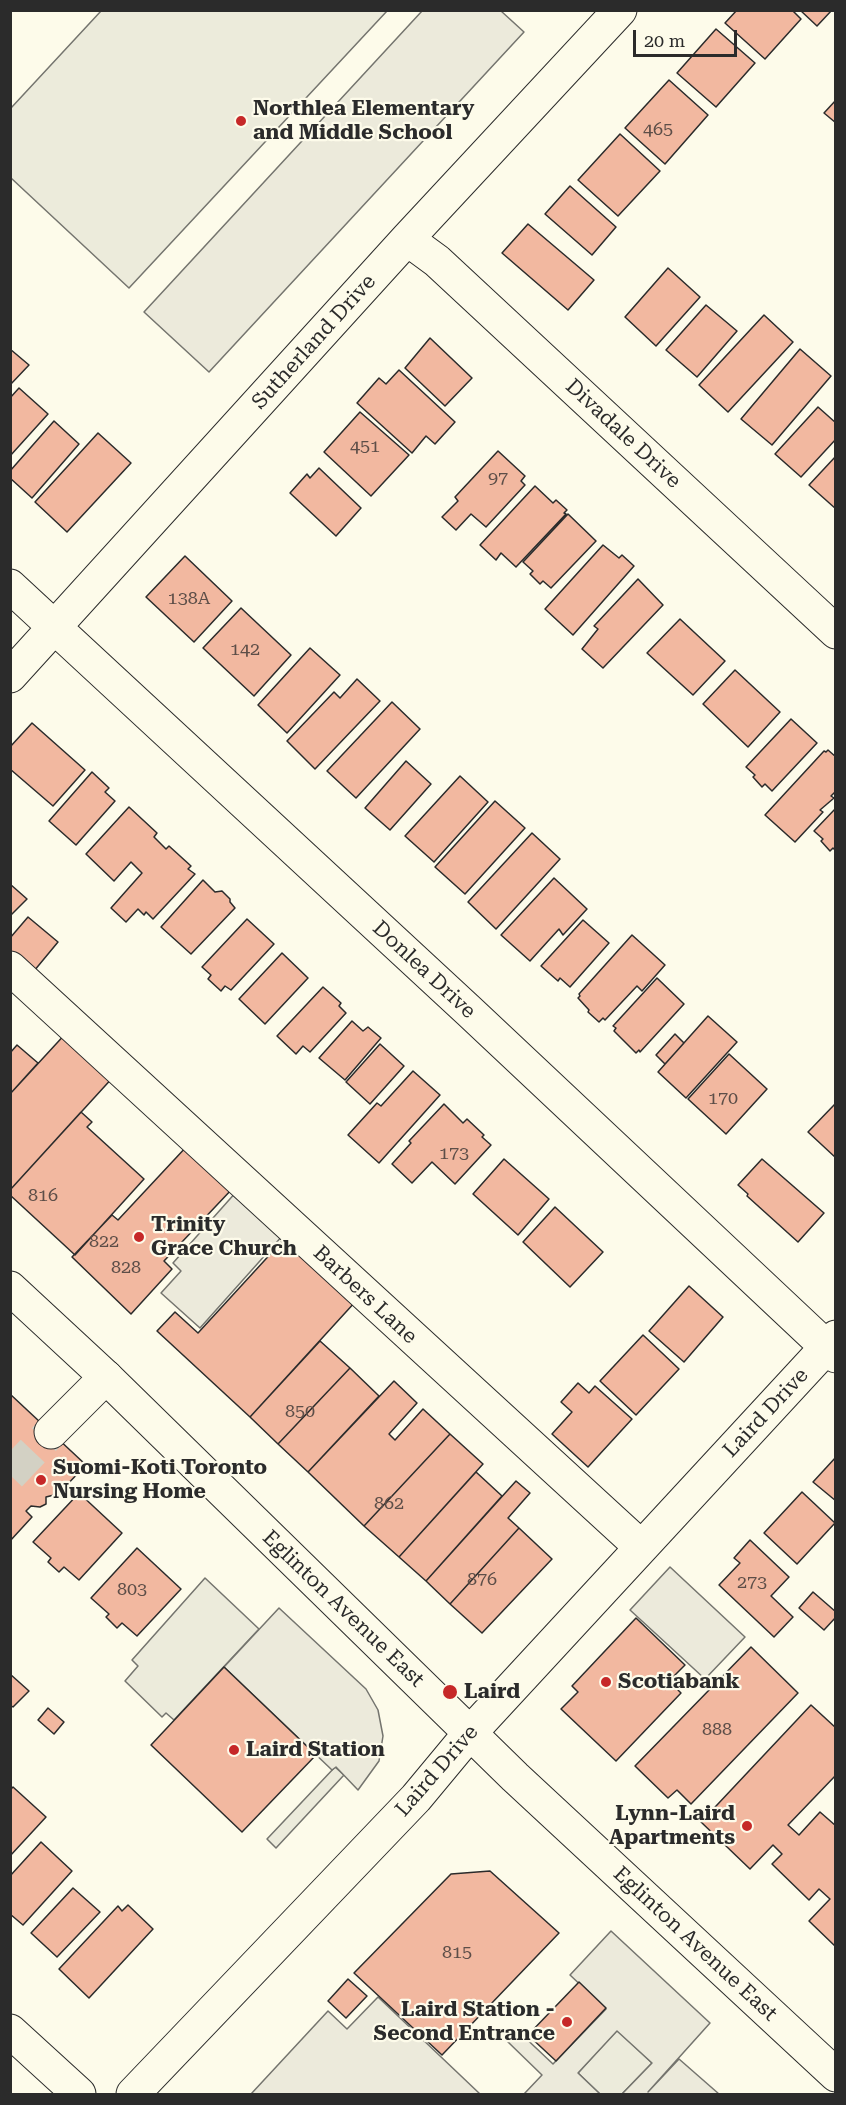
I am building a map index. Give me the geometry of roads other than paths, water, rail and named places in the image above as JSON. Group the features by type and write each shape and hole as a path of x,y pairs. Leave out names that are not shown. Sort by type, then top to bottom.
{"street":[{"name":"Sutherland Drive","path":"10,676 407,239 620,10"},
{"name":"Divadale Drive","path":"407,239 437,261 836,632"},
{"name":"Donlea Drive","path":"10,586 832,1347"},
{"name":"Barbers Lane","path":"10,968 641,1547"},
{"name":"Eglinton Avenue East","path":"10,1288 106,1377 470,1733 836,2075"},
{"name":"Laird Drive","path":"133,2094 416,1798 470,1733 641,1547 832,1347"},
{"path":"51,1432 106,1377"},
{"path":"10,2031 79,2094"}],"tunnel":[{"path":"10,1475 51,1432"}],"place":[{"name":"Northlea Elementary and Middle School","path":"241,121"},
{"name":"Trinity Grace Church","path":"139,1237"},
{"name":"Suomi-Koti Toronto Nursing Home","path":"41,1480"},
{"name":"Scotiabank","path":"606,1682"},
{"name":"Laird","path":"450,1692"},
{"name":"Laird Station","path":"234,1750"},
{"name":"Lynn-Laird Apartments","path":"747,1826"},
{"name":"Laird Station - Second Entrance","path":"567,2022"}]}
